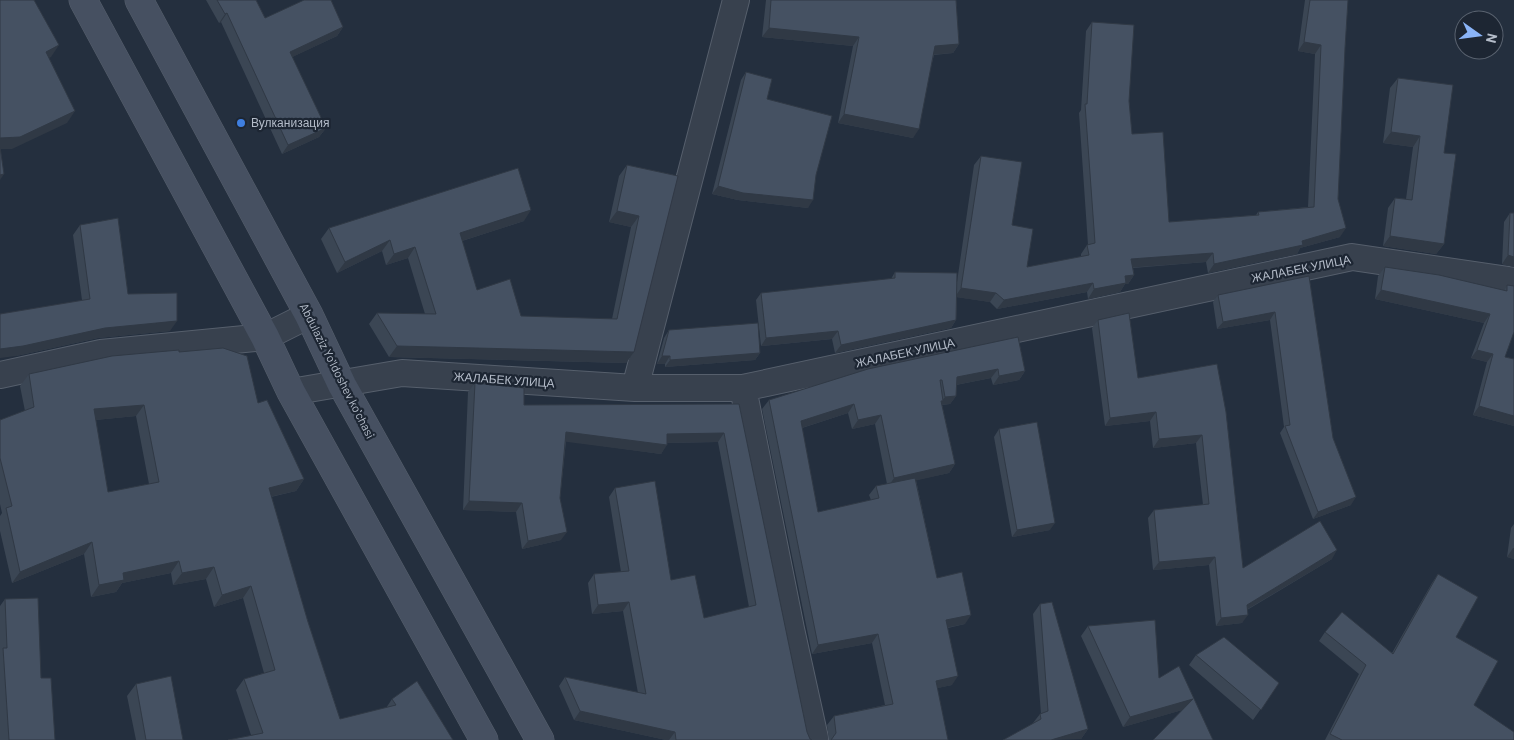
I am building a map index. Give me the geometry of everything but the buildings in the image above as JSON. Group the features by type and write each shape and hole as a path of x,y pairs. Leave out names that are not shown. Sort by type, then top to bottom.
{"main road":[{"path":"83,0 265,337 291,392 484,740"},
{"name":"Abdulaziz Yoʻldoshev koʻchasi","path":"139,0 309,315 342,385 540,740"}],"street":[{"path":"635,388 736,0"},
{"name":"ЖАЛАБЕК УЛИЦА","path":"291,392 342,385 402,373 635,388 743,388 1352,258 1514,281"},
{"path":"0,375 100,353 265,337 309,315"},
{"path":"743,388 791,629 815,738"}],"place":[{"name":"Вулканизация","path":"241,123"}]}
